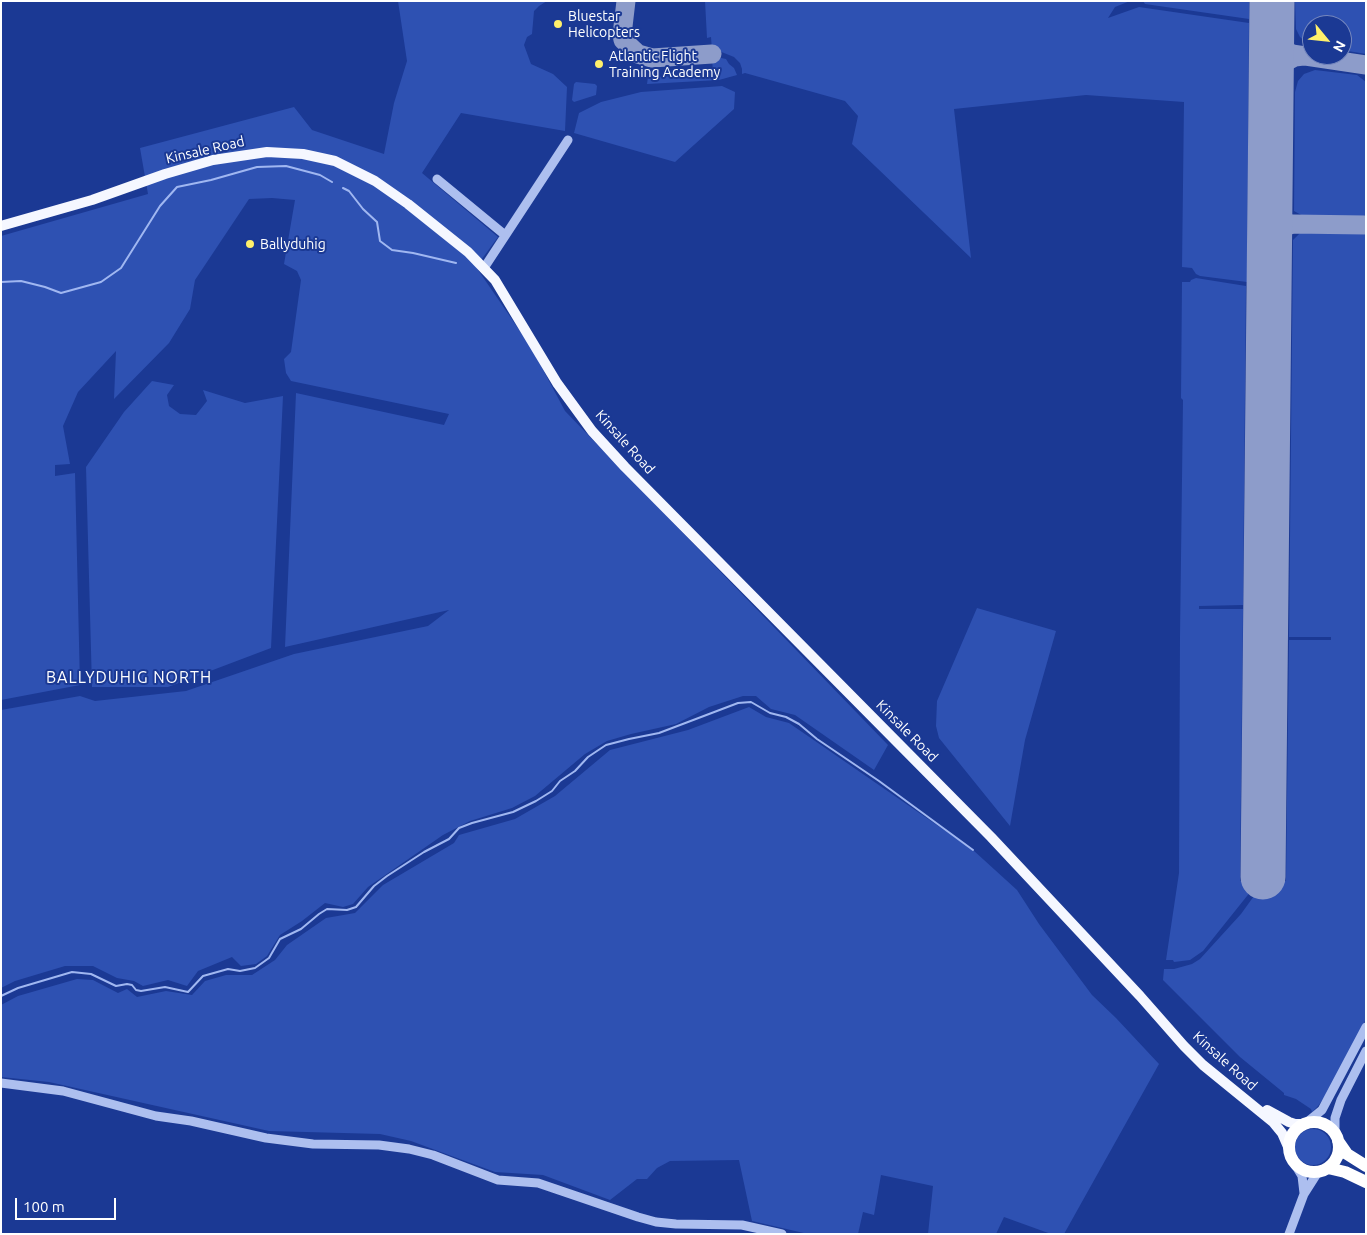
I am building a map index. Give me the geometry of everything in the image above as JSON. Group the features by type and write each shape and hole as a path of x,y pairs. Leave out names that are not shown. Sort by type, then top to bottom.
{"highway":[{"path":"1366,1166 1347,1154 1331,1128 1319,1122 1305,1124 1292,1134 1289,1149 1290,1156 1294,1163 1305,1171 1345,1172 1366,1182"},
{"path":"1323,1170 1337,1156 1337,1138"}],"main road":[{"name":"Kinsale Road","path":"1,226 92,200 165,174 213,160 267,152 318,156 336,161 375,181 426,217 484,268 503,293 557,383 592,431 638,480 991,837 1140,996 1222,1073 1261,1106 1288,1122 1305,1124"},
{"name":"Kinsale Road","path":"1140,996 1161,1022 1203,1065 1273,1122 1282,1133 1289,1149"}],"street":[{"path":"484,268 568,140"},
{"path":"437,179 505,235"},
{"path":"1305,1124 1322,1110 1366,1027"},
{"path":"1337,1138 1335,1118 1341,1100 1366,1051"},
{"path":"1,1083 63,1091 156,1116 191,1121 241,1134 290,1142 379,1145 409,1149 498,1180 538,1183 656,1222 742,1225 782,1234"},
{"path":"1294,1163 1302,1176 1304,1194"},
{"path":"1289,1234 1304,1194 1323,1170"}],"shaded area":[{"path":"398,1 547,1 534,11 532,34 527,37 524,45 531,64 553,74 567,87 565,131 461,113 422,173 498,237 476,267 531,347 565,411 888,745 874,770 795,715 771,709 756,696 743,696 709,707 676,724 607,741 585,754 535,796 512,808 470,821 443,835 368,887 353,904 343,907 325,903 280,935 267,956 256,964 241,966 232,957 198,971 187,986 168,980 143,986 134,981 117,978 93,966 65,966 15,981 1,988 1,710 80,696 95,701 186,691 294,654 428,626 449,610 285,647 296,393 444,425 449,414 291,381 286,373 284,359 291,352 301,280 297,271 284,264 295,200 249,199 195,280 190,309 169,343 114,399 116,351 78,392 63,426 70,464 55,465 55,476 75,473 80,685 1,700 1,236 148,194 140,148 294,107 312,130 384,154 394,103 407,61"},
{"path":"705,1 1130,1 1115,7 1108,18 1139,7 1249,23 1247,282 1200,276 1192,268 1182,267 1184,102 1086,95 954,109 971,258 852,144 858,116 845,101 745,73 742,74 740,63 734,57 719,51 712,51 711,37 707,38"},
{"path":"1143,1 1249,1 1249,19 1145,4"},
{"path":"1295,1 1366,1 1366,54 1352,52 1352,15 1302,15 1302,39 1296,29"},
{"path":"712,56 726,59 737,75 719,80 647,84 648,77 713,75"},
{"path":"1315,70 1357,75 1366,82 1366,214 1361,219 1305,217 1294,211 1295,92 1298,81 1304,74"},
{"path":"576,82 595,84 597,86 596,95 574,102 572,100 574,84"},
{"path":"722,86 735,92 734,109 675,162 574,133 579,113 601,102 641,92"},
{"path":"1302,231 1361,231 1366,235 1366,1019 1327,1094 1312,1112 1311,1109 1296,1099 1284,1095 1284,1093 1240,1057 1163,980 1164,969 1174,969 1192,964 1200,959 1241,914 1264,882 1286,881 1289,640 1331,640 1331,637 1289,637 1293,240"},
{"path":"1196,278 1246,286 1243,605 1199,606 1199,609 1243,609 1240,881 1259,881 1203,951 1190,960 1174,962 1173,960 1166,960 1179,873 1183,400 1181,398 1182,282 1190,282"},
{"path":"152,381 174,385 167,395 169,406 180,414 196,415 207,401 203,390 245,403 283,396 271,648 168,687 92,687 86,467 124,412"},
{"path":"977,608 1056,631 1025,740 1010,826 939,738 936,726 937,701"},
{"path":"749,707 766,717 789,723 973,850 1017,890 1039,924 1092,995 1159,1064 1064,1234 1051,1234 1004,1217 996,1234 928,1234 933,1186 881,1175 874,1215 863,1212 858,1234 808,1234 752,1221 739,1160 670,1161 657,1168 647,1179 637,1179 610,1200 543,1175 495,1172 411,1141 380,1134 269,1131 49,1082 1,1077 1,1005 18,996 77,979 93,980 118,993 127,989 137,997 166,991 192,995 205,981 226,975 252,975 275,960 287,945 326,918 355,913 383,885 454,843 459,835 515,819 555,796 610,750 688,730"},
{"path":"1313,1129 1320,1130 1326,1134 1330,1140 1330,1154 1326,1160 1320,1164 1313,1165 1306,1164 1300,1160 1296,1154 1295,1147 1296,1140 1300,1134 1306,1130"}],"waterway":[{"path":"1,282 21,281 61,293 101,282 121,268 160,206 177,187 257,167 286,166 320,175 332,182"},
{"path":"343,188 349,191 363,209 377,222 380,241 392,250 456,263"},
{"path":"1,996 18,988 72,972 91,974 116,986 132,985 136,990 141,991 165,987 188,992 203,976 228,969 240,971 255,968 269,958 280,939 301,929 319,914 327,909 347,910 356,907 374,886 387,876 424,852 449,839 459,828 513,812 536,801 552,791 560,781 575,771 588,757 606,745 659,733 738,703 751,702 770,713 786,717 799,724 817,739 879,781 973,850"}],"taxiway":[{"path":"626,1 623,40 638,54 652,58 712,54"},
{"path":"1272,19 1275,36 1284,49 1292,54 1366,65"},
{"path":"1271,85 1277,71 1285,62 1302,56"},
{"path":"1270,200 1278,217 1287,223 1293,224"},
{"path":"1270,250 1277,232 1293,224 1366,225"}],"runway":[{"path":"1263,877 1272,1"}],"place":[{"name":"Bluestar Helicopters","path":"558,24"},
{"name":"Atlantic Flight Training Academy","path":"599,64"},
{"name":"Ballyduhig","path":"250,244"}],"district":[{"name":"BALLYDUHIG NORTH","path":"129,678"}]}
